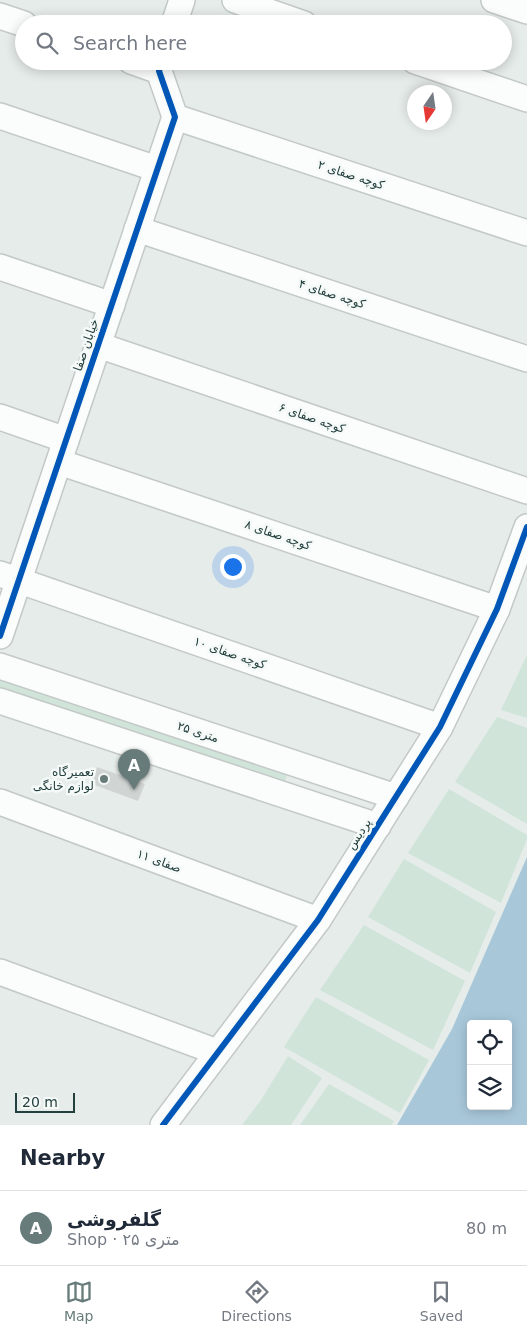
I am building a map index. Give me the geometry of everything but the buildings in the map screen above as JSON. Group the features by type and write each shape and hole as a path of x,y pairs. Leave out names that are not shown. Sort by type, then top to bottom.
{"street":[{"path":"177,15 182,0"},
{"path":"235,0 278,15"},
{"path":"494,0 527,11"},
{"path":"0,16 15,21"},
{"path":"161,70 175,117"},
{"path":"442,70 527,99"},
{"path":"0,116 157,169"},
{"name":"خیابان صفا","path":"0,636 9,577 62,451 175,117"},
{"name":"کوچه صفای ۲","path":"175,117 527,234"},
{"name":"کوچه صفای ۴","path":"137,229 527,359"},
{"path":"0,267 112,305"},
{"name":"کوچه صفای ۶","path":"98,346 527,491"},
{"name":"کوچه صفای ۸","path":"0,417 62,451 498,609"},
{"name":"پردیس","path":"163,1125 318,920 440,726 498,609 527,527"},
{"name":"کوچه صفای ۱۰","path":"9,577 440,726"},
{"name":"۲۵ متری","path":"0,666 396,797"},
{"path":"0,701 378,826"},
{"name":"صفای ۱۱","path":"0,802 318,920"},
{"path":"0,972 217,1052"}],"green space":[{"path":"527,655 527,718 501,710"},
{"path":"0,679 287,774 285,783 0,688"},
{"path":"497,717 527,728 527,824 455,782"},
{"path":"449,789 527,835 501,903 408,853"},
{"path":"404,859 496,912 470,973 368,917"},
{"path":"364,925 465,981 433,1050 320,990"},
{"path":"316,997 429,1060 400,1113 284,1047"},
{"path":"288,1056 322,1078 291,1125 242,1125 261,1100"},
{"path":"329,1084 394,1121 392,1125 300,1125"}],"water":[{"path":"527,857 527,1125 397,1125 452,1029"}],"cycle path":[{"path":"0,636 175,117 159,70"},
{"path":"163,1125 318,920 440,727 497,609 527,527"}],"place":[{"name":"تعمیرگاه لوازم خانگی","path":"104,779"},
{"name":"گلفروشی","path":"134,790"}]}
